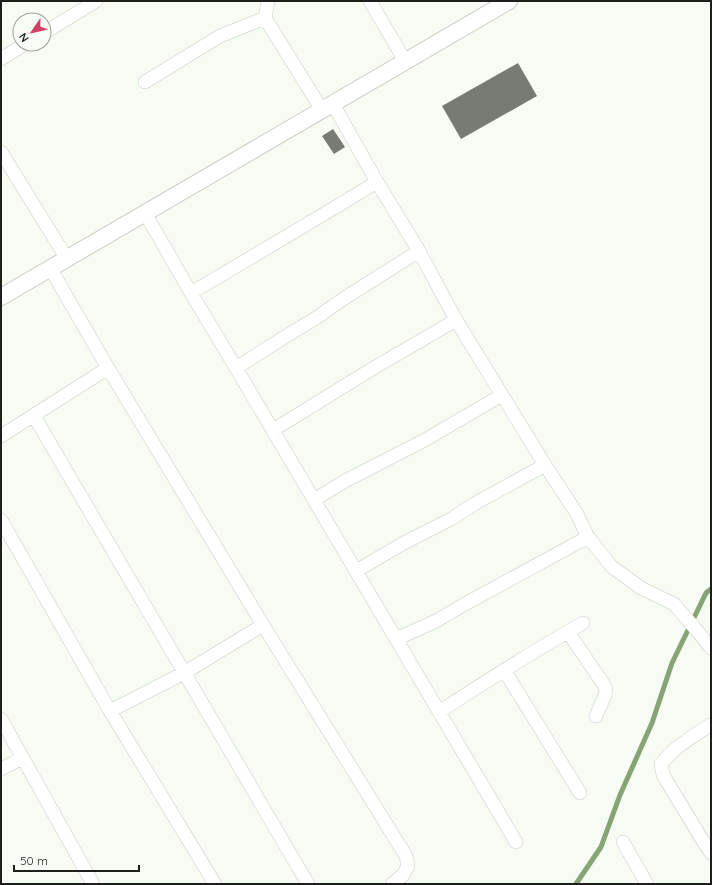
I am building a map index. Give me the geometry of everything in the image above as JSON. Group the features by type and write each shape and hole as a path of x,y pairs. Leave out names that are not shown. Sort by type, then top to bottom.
{"street":[{"path":"52,28 96,1"},
{"path":"268,1 265,18 377,182 419,251 456,320 545,465 577,514 588,537 612,567 641,588 674,604 711,648"},
{"path":"370,1 405,61"},
{"path":"1,298 509,1"},
{"path":"145,82 220,36 265,18"},
{"path":"1,59 12,52"},
{"path":"1,152 67,259"},
{"path":"191,293 377,182"},
{"path":"145,213 516,842"},
{"path":"236,368 419,251"},
{"path":"50,268 108,368 263,625 406,856 408,866 403,875 392,884"},
{"path":"273,430 366,372 456,320"},
{"path":"1,436 108,368"},
{"path":"314,500 345,481 423,441 502,395"},
{"path":"34,416 308,884"},
{"path":"356,571 545,465"},
{"path":"1,520 110,711 215,884"},
{"path":"396,639 436,621 588,537"},
{"path":"440,712 504,670 583,623"},
{"path":"110,711 184,673 263,625"},
{"path":"568,632 606,689 596,716"},
{"path":"504,670 580,793"},
{"path":"1,719 93,884"},
{"path":"710,725 675,748 661,764 663,775 707,839 711,853"},
{"path":"1,769 23,758"},
{"path":"623,842 647,884"}],"building":[{"path":"518,63 537,96 461,139 442,106"},
{"path":"333,129 345,147 334,154 322,136"}],"waterway":[{"path":"576,884 601,847 620,795 652,723 672,663 706,593 711,589"}]}
